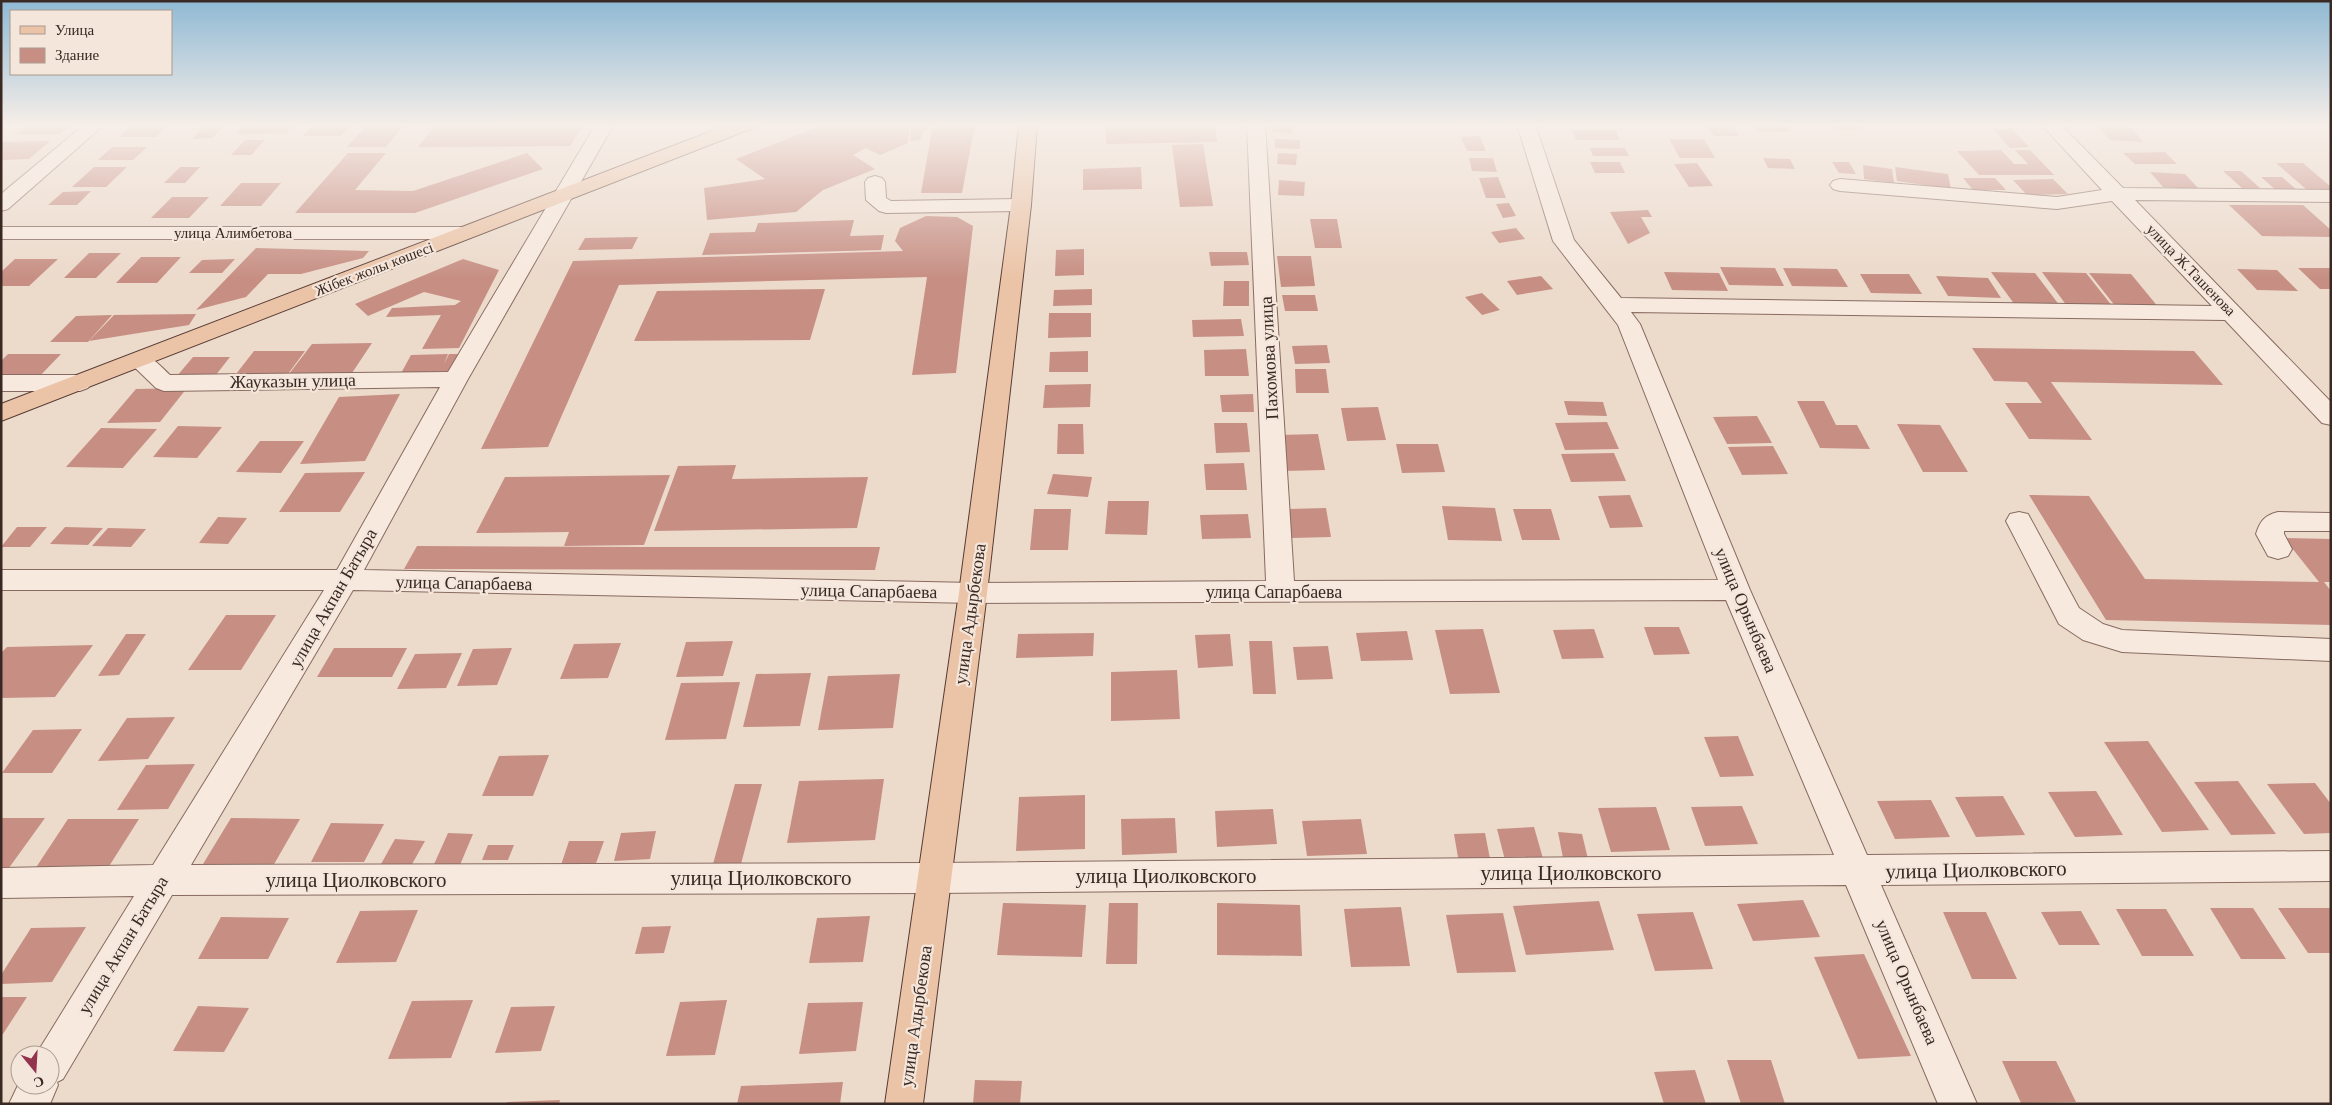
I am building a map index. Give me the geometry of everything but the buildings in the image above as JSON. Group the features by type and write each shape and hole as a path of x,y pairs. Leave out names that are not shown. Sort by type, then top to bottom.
{"main road":[{"name":"Жібек жолы көшесі","path":"1,414 615,176"},
{"name":"улица Адырбекова","path":"904,1104 973,593 1024,176"}],"street":[{"path":"1,205 36,176"},
{"name":"улица Акпан Батыра","path":"60,1049 345,580 456,379 576,176"},
{"name":"Пахомова улица","path":"1259,176 1281,592"},
{"name":"улица Орынбаева","path":"1543,176 1564,241 1630,324 1736,590 1860,871 1958,1104"},
{"name":"улица Ж.Ташенова","path":"2100,176 2331,417"},
{"path":"875,182 876,200 886,207 1021,205"},
{"path":"1840,185 2057,204 2118,194 2331,196"},
{"name":"улица Алимбетова","path":"1,233 465,233"},
{"path":"1614,304 2231,313"},
{"name":"Жауказын улица","path":"139,360 164,382 456,379"},
{"path":"1,383 80,383"},
{"path":"2019,521 2070,616 2093,632 2122,641 2331,650"},
{"path":"2278,549 2270,534 2272,526 2278,521 2331,522"},
{"name":"улица Сапарбаева","path":"1,580 345,580 973,593 1736,590"},
{"name":"улица Циолковского","path":"1,883 162,880 934,878 2331,866"}]}
